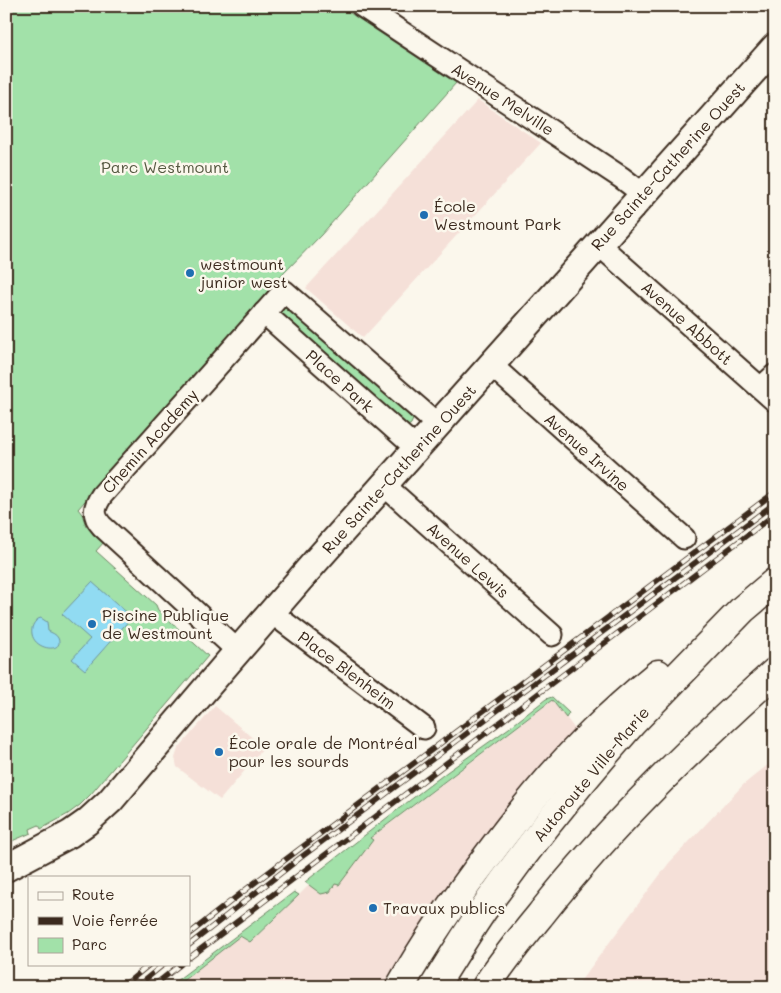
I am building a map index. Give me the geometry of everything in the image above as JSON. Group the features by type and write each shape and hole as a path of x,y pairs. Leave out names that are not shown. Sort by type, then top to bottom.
{"highway":[{"name":"Autoroute Ville-Marie","path":"434,987 483,910 556,813 632,723 743,609 775,582"},
{"path":"400,987 434,932 479,867 520,813 569,756 619,706 660,672 743,609"},
{"path":"486,987 543,911 605,838 722,721 775,672"}],"main road":[{"name":"Rue Sainte-Catherine Ouest","path":"6,868 70,834 95,816 110,802 238,651 384,485 775,47"}],"street":[{"name":"Avenue Melville","path":"362,6 622,178 643,194"},
{"name":"Avenue Abbott","path":"598,244 770,388"},
{"name":"Chemin Academy","path":"238,651 102,526 96,518 95,509 102,495 284,291"},
{"name":"Place Park","path":"284,291 438,425"},
{"name":"Place Park","path":"264,314 417,449"},
{"name":"Avenue Irvine","path":"491,365 684,538"},
{"name":"Avenue Lewis","path":"384,485 552,635"},
{"name":"Place Blenheim","path":"272,613 424,728"}],"shaded area":[{"name":"École Westmount Park","path":"478,100 541,143 363,338 306,288"},
{"path":"553,700 577,732 424,923 381,987 174,987 240,936 250,942 309,885"},
{"name":"École orale de Montréal pour les sourds","path":"215,706 262,746 262,750 220,800 177,767 175,758 178,749"},
{"path":"775,759 775,987 576,987 669,863 743,785"}],"green space":[{"name":"Parc Westmount","path":"6,6 338,6 456,83 321,235 284,273 78,509 86,526 104,542 96,551 156,605 158,610 208,656 80,805 41,829 39,825 30,829 31,833 12,841 6,840"},
{"path":"287,306 414,417 411,424 404,426 281,315 281,309"},
{"path":"552,697 569,713 566,718 552,700 370,838 373,840 339,885 335,884 330,892 321,894 305,882 447,772 546,699"},
{"path":"294,892 299,895 250,942 240,936 175,987 168,987"}],"water":[{"path":"92,582 132,617 85,670 72,659 90,639 62,614"},
{"path":"41,618 47,622 48,631 58,638 59,643 54,648 43,647 34,640 32,628 36,621"}],"railway":[{"path":"190,933 775,492"},
{"path":"190,944 300,858 775,503"},
{"path":"190,957 775,514"},
{"path":"122,987 148,966"},
{"path":"136,987 162,966"},
{"path":"152,987 178,966"}],"place":[{"name":"École Westmount Park","path":"424,215"},
{"name":"westmount junior west","path":"190,273"},
{"name":"Piscine Publique de Westmount","path":"92,624"},
{"name":"École orale de Montréal pour les sourds","path":"219,752"},
{"name":"Travaux publics","path":"373,908"}]}
